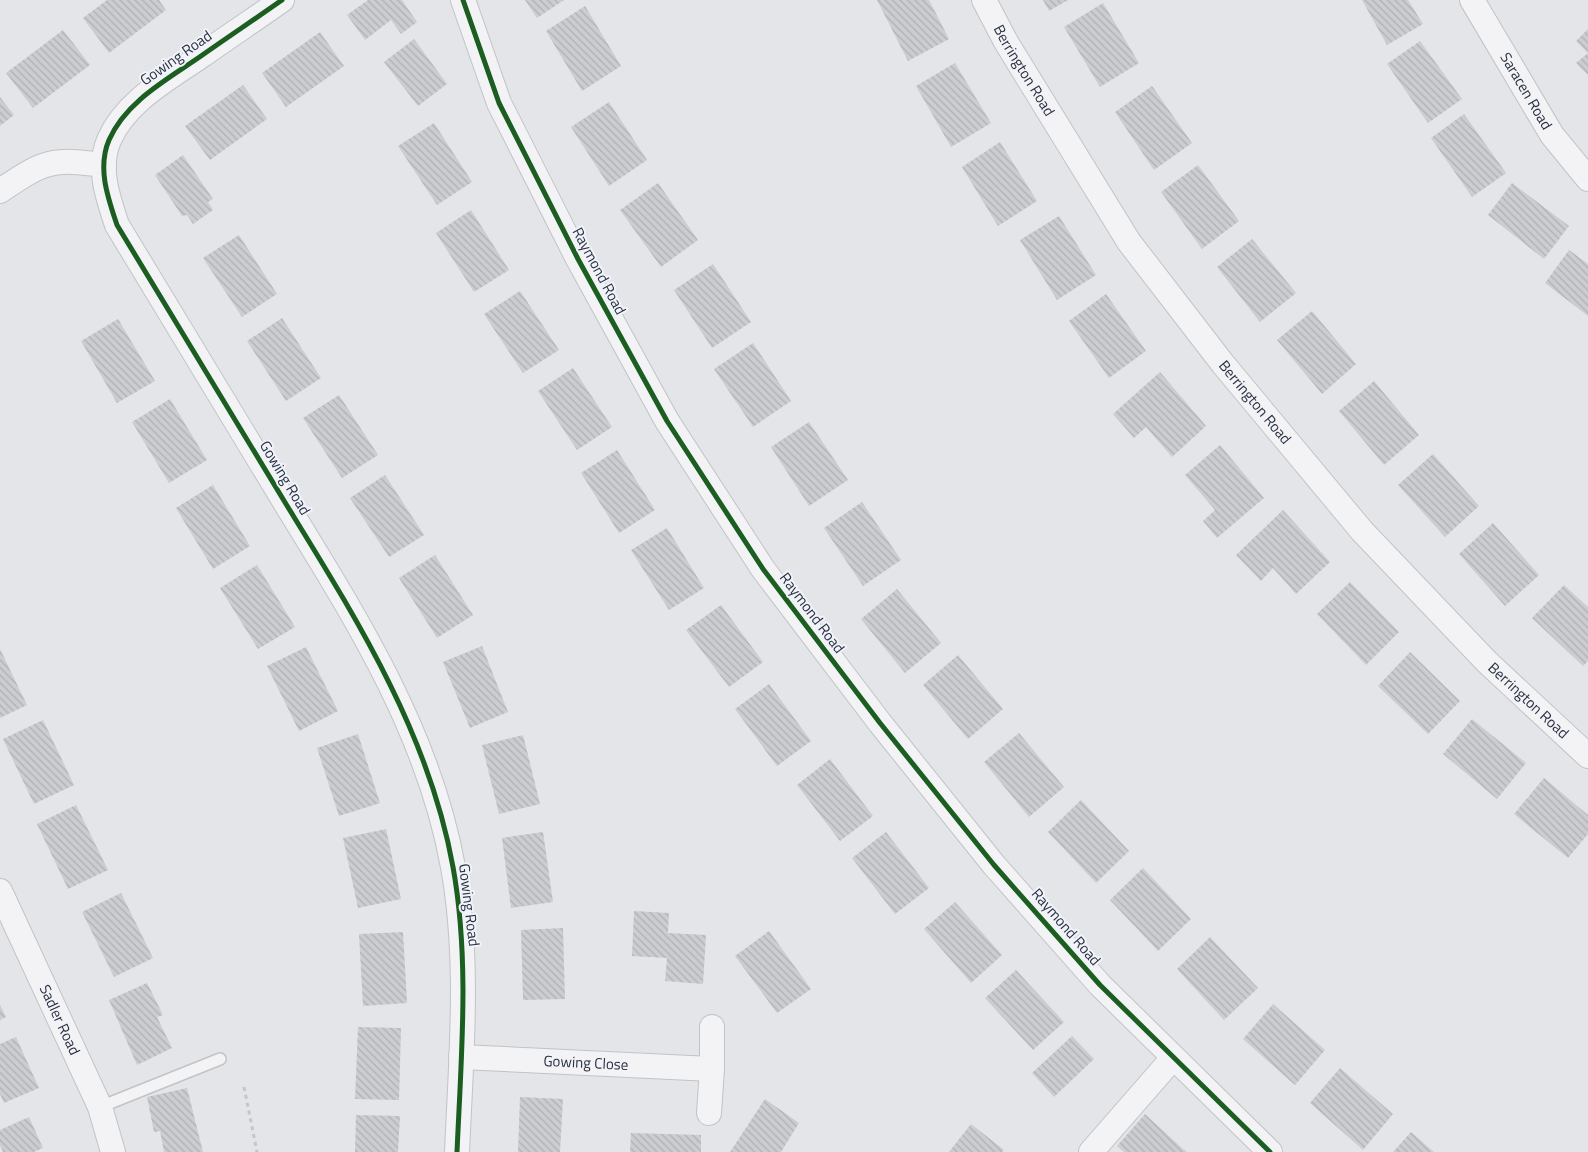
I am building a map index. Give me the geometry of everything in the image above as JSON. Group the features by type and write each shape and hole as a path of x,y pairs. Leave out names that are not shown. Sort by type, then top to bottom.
{"street":[{"name":"Gowing Road","path":"282,0 144,96 109,140 104,165 104,189 117,225 351,609 403,710 431,780 453,867 463,955 457,1152"},
{"name":"Raymond Road","path":"463,0 499,102 578,258 667,421 763,569 880,723 994,865 1100,985 1270,1152"},
{"name":"Berrington Road","path":"984,0 1006,42 1130,242 1223,364 1362,531 1487,662 1588,756"},
{"name":"Saracen Road","path":"1477,2 1552,135 1588,179"},
{"path":"0,191 34,168 53,162 104,165"},
{"name":"Sadler Road","path":"0,891 100,1107 112,1152"},
{"path":"709,1113 712,1027"},
{"name":"Gowing Close","path":"461,1057 712,1069"},
{"path":"1091,1152 1173,1058"}],"lane":[{"path":"100,1107 220,1059"}],"path":[{"path":"244,1087 257,1152"}],"building":[{"path":"107,0 159,0 166,10 109,53 83,18"},
{"path":"368,0 402,0 417,22 401,34 391,20 365,40 347,15"},
{"path":"525,0 564,0 537,18"},
{"path":"877,0 929,0 949,39 908,61"},
{"path":"1043,0 1068,0 1049,11"},
{"path":"1362,0 1408,0 1423,24 1387,45"},
{"path":"1103,3 1139,63 1100,87 1064,27"},
{"path":"585,6 621,66 582,91 546,31"},
{"path":"1588,29 1588,53 1576,41"},
{"path":"63,30 90,65 33,108 6,73"},
{"path":"320,32 344,66 286,107 262,73"},
{"path":"414,39 447,84 418,106 384,62"},
{"path":"1420,41 1462,99 1428,123 1387,64"},
{"path":"1588,53 1588,75 1576,63"},
{"path":"955,63 991,123 951,147 916,86"},
{"path":"243,85 267,119 210,160 185,126"},
{"path":"1152,86 1192,143 1154,170 1115,112"},
{"path":"0,97 14,115 0,126"},
{"path":"609,102 647,160 609,186 571,127"},
{"path":"1464,114 1506,173 1472,197 1431,138"},
{"path":"434,123 472,182 437,205 398,146"},
{"path":"1000,142 1037,201 998,226 962,167"},
{"path":"183,155 213,199 208,202 213,210 193,224 187,215 182,216 155,175"},
{"path":"1198,165 1239,221 1202,249 1161,192"},
{"path":"658,183 698,240 661,267 620,210"},
{"path":"1512,183 1569,226 1544,259 1488,215"},
{"path":"471,210 509,270 474,292 436,233"},
{"path":"1059,216 1096,275 1057,300 1020,240"},
{"path":"239,235 277,294 242,317 203,258"},
{"path":"1252,239 1296,293 1260,322 1217,267"},
{"path":"1569,250 1588,264 1588,316 1545,283"},
{"path":"713,264 751,322 712,348 674,290"},
{"path":"520,291 559,350 523,373 484,314"},
{"path":"1106,294 1146,351 1109,378 1069,321"},
{"path":"1312,311 1356,364 1322,394 1277,340"},
{"path":"282,318 321,378 286,401 247,341"},
{"path":"118,319 155,381 117,403 81,341"},
{"path":"753,343 791,401 753,427 714,369"},
{"path":"573,368 612,427 577,450 538,391"},
{"path":"1160,372 1206,426 1172,457 1146,427 1134,438 1113,414"},
{"path":"1374,381 1419,435 1384,465 1339,411"},
{"path":"339,395 378,455 342,478 303,418"},
{"path":"170,399 207,460 169,483 132,422"},
{"path":"809,422 848,480 809,506 771,447"},
{"path":"1220,445 1264,498 1217,538 1203,521 1215,510 1185,475"},
{"path":"617,450 655,510 619,533 581,473"},
{"path":"1433,454 1479,506 1445,537 1398,485"},
{"path":"385,475 424,535 389,557 350,498"},
{"path":"213,485 250,546 213,569 176,508"},
{"path":"862,502 901,560 863,586 824,528"},
{"path":"1283,510 1330,562 1296,594 1273,568 1261,581 1236,555"},
{"path":"1493,523 1539,575 1505,606 1459,554"},
{"path":"667,528 704,588 669,610 631,550"},
{"path":"435,555 473,615 437,638 399,578"},
{"path":"257,565 295,627 258,649 220,588"},
{"path":"1350,582 1399,632 1366,665 1317,614"},
{"path":"1564,585 1588,607 1588,661 1583,666 1532,618"},
{"path":"897,589 941,643 905,673 861,619"},
{"path":"721,605 763,662 729,687 686,630"},
{"path":"482,646 508,712 470,728 443,662"},
{"path":"306,647 338,711 299,731 267,666"},
{"path":"0,649 27,705 0,718"},
{"path":"1410,652 1460,701 1428,734 1378,686"},
{"path":"958,655 1003,709 968,739 923,685"},
{"path":"769,684 811,741 777,766 735,709"},
{"path":"1472,719 1526,763 1497,799 1443,754"},
{"path":"43,720 74,785 34,804 3,739"},
{"path":"1019,733 1064,787 1029,817 984,762"},
{"path":"358,734 380,803 339,816 317,748"},
{"path":"523,735 540,804 499,814 482,745"},
{"path":"830,759 873,816 840,841 797,785"},
{"path":"1544,778 1588,815 1588,834 1568,858 1514,814"},
{"path":"1081,800 1129,851 1096,883 1048,832"},
{"path":"76,805 108,870 68,889 37,824"},
{"path":"386,829 401,899 358,908 343,838"},
{"path":"543,832 553,902 511,908 502,838"},
{"path":"886,832 929,888 895,914 852,858"},
{"path":"1143,868 1191,919 1158,951 1110,900"},
{"path":"121,893 153,958 114,977 82,912"},
{"path":"955,902 1002,955 971,983 924,929"},
{"path":"634,911 669,913 668,933 706,935 703,984 665,981 667,958 632,956"},
{"path":"563,928 565,999 523,1000 521,930"},
{"path":"769,931 811,989 777,1013 735,956"},
{"path":"403,932 407,1003 363,1006 359,934"},
{"path":"1210,937 1258,988 1224,1020 1177,969"},
{"path":"1016,970 1064,1022 1033,1050 985,998"},
{"path":"147,983 163,1015 157,1017 172,1048 137,1065 109,1000"},
{"path":"1273,1004 1325,1050 1295,1085 1243,1039"},
{"path":"0,1005 6,1017 0,1020"},
{"path":"358,1027 401,1028 399,1100 355,1099"},
{"path":"1072,1036 1094,1059 1054,1097 1032,1073"},
{"path":"16,1037 39,1088 4,1103 0,1094 0,1044"},
{"path":"1340,1068 1393,1114 1363,1150 1310,1103"},
{"path":"187,1088 203,1152 164,1152 160,1131 154,1132 147,1097"},
{"path":"520,1097 563,1099 560,1152 518,1152"},
{"path":"765,1099 799,1123 781,1152 730,1152"},
{"path":"1145,1114 1187,1152 1124,1152 1117,1146"},
{"path":"356,1115 400,1116 398,1152 355,1152"},
{"path":"29,1117 43,1148 34,1152 3,1152 0,1145 0,1130"},
{"path":"971,1124 1004,1150 1002,1152 949,1152"},
{"path":"1411,1132 1434,1152 1393,1152"},
{"path":"631,1133 701,1135 701,1152 630,1152"}],"cycle path":[{"path":"282,0 162,82 137,102 116,126 109,140 104,161 105,183 117,225 338,590 387,678 427,770 442,818 453,867 461,938 463,1009 457,1152"},
{"path":"463,0 499,103 578,259 667,421 763,569 880,723 994,865 1100,985 1270,1152"}]}
